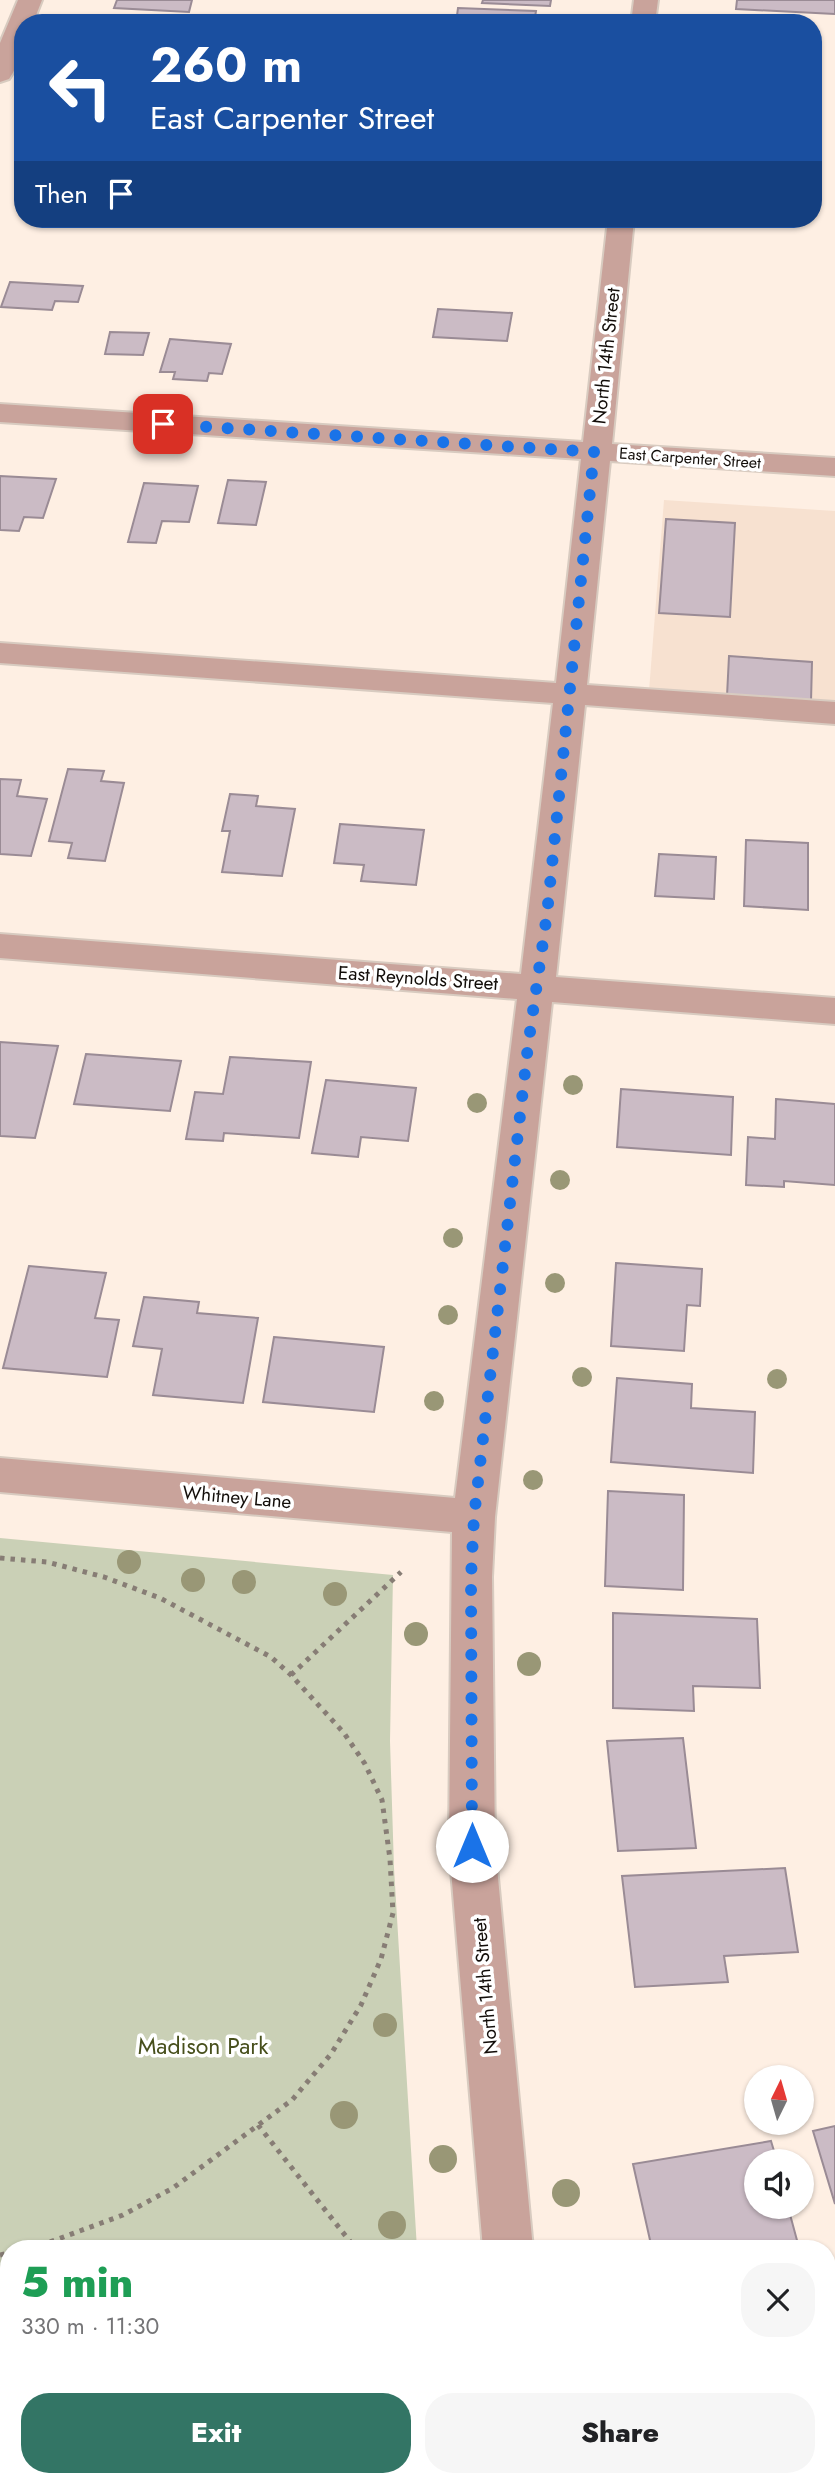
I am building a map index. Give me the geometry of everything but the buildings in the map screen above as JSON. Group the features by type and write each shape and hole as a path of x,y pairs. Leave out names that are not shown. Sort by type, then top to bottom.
{"street":[{"path":"0,75 14,40"},
{"name":"North 14th Street","path":"507,2240 472,1846 471,1577 474,1517 536,987 547,914 594,452 620,228"},
{"name":"East Carpenter Street","path":"0,413 835,467"},
{"path":"0,653 835,713"},
{"name":"East Reynolds Street","path":"0,946 835,1011"},
{"name":"Whitney Lane","path":"0,1475 474,1517"}],"path":[{"path":"0,1558 47,1562 104,1577 160,1598 271,1657 344,1732 365,1764 382,1800 390,1859 393,1913 381,1959 361,2006 331,2054 292,2100 173,2188 123,2215 55,2240"},
{"path":"291,1675 401,1572"},
{"path":"390,1859 400,1859"},
{"path":"258,2124 349,2240"}],"shaded area":[{"path":"664,500 835,511 835,705 649,691"}],"green space":[{"name":"Madison Park","path":"0,1538 393,1575 390,1741 394,1868 416,2240 0,2240"}],"route":[{"path":"163,424 594,452 547,914 528,1046 474,1517 471,1577 472,1846"}]}
